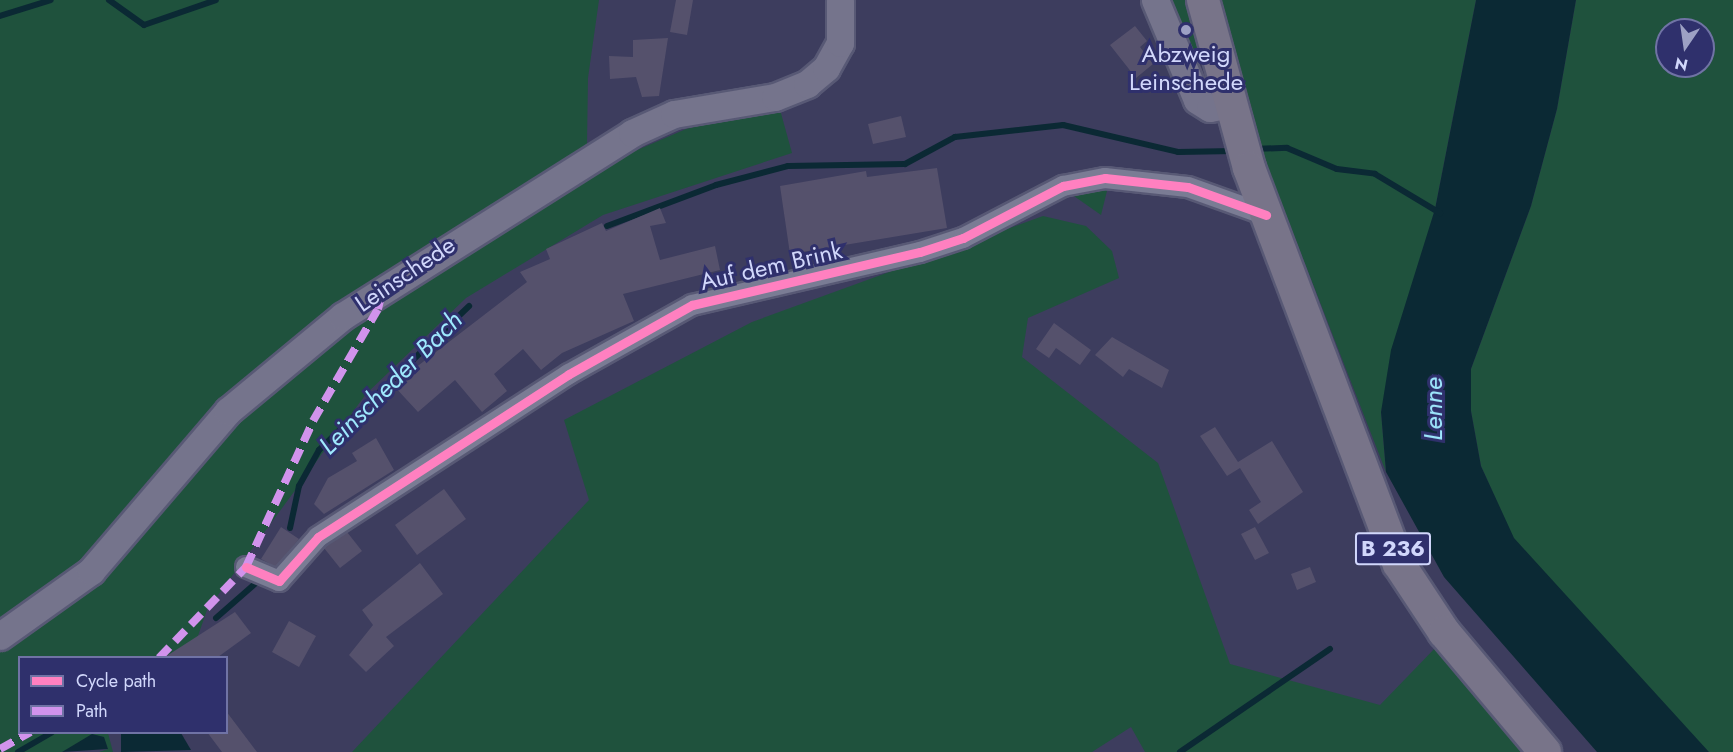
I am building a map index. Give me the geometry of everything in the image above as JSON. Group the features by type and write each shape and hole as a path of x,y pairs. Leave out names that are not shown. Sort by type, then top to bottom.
{"main road":[{"name":"Leinschede","path":"0,636 91,571 228,411 343,316 632,133 674,114 775,97 807,84 826,68 840,43 840,0"},
{"path":"1155,0 1197,100 1210,108 1230,104"},
{"name":"B 236","path":"1203,0 1245,156 1399,564 1444,632 1545,752"}],"street":[{"name":"Auf dem Brink","path":"246,567 279,581 318,537 450,456 569,374 692,305 920,252 963,238 1063,186 1106,178 1188,187 1266,215"}],"green space":[{"path":"0,0 599,0 588,78 587,145 330,309 188,437 238,407 347,315 593,169 686,129 779,106 792,153 603,215 466,298 366,394 207,610 192,653 188,656 18,656 18,734 108,734 113,752 99,752 108,749 103,737 62,752 0,752"},
{"path":"1166,0 1190,0 1203,60 1194,66"},
{"path":"1218,0 1476,0 1435,209 1381,412 1386,472 1248,117"},
{"path":"1576,0 1733,0 1733,752 1709,752 1686,732 1569,602 1513,538 1481,466 1471,411 1471,369 1531,206 1557,109"},
{"path":"1108,187 1101,215 1071,194"},
{"path":"1043,216 1086,226 1112,251 1119,278 1028,318 1022,357 1158,463 1230,664 1380,705 1438,645 1533,752 1145,752 1131,727 1092,752 352,752 589,500 564,420 752,322"}],"water":[{"name":"Lenne","path":"1476,0 1576,0 1557,109 1531,206 1471,369 1471,411 1481,466 1514,538 1709,752 1597,752 1444,577 1386,472 1381,412 1391,350 1435,209"},
{"path":"92,734 104,737 108,749 62,752"},
{"path":"121,734 182,734 191,750 121,752"}],"building":[{"path":"676,0 693,0 687,35 670,32"},
{"path":"1135,26 1147,41 1140,47 1153,64 1136,78 1110,45"},
{"path":"668,38 659,96 642,97 636,77 610,79 609,56 633,57 633,40"},
{"path":"901,116 906,137 873,144 868,124"},
{"path":"937,168 947,228 790,254 780,186 866,171 867,177"},
{"path":"660,208 666,223 650,226 660,260 715,246 720,270 623,294 634,321 562,353 541,370 523,349 494,374 507,391 482,412 455,380 418,412 393,385 527,282 520,272 550,259 546,249 602,223 606,231"},
{"path":"1054,323 1091,350 1080,365 1056,348 1049,358 1036,349"},
{"path":"1112,337 1169,370 1162,388 1129,369 1123,377 1095,355"},
{"path":"1215,427 1238,462 1272,441 1303,492 1258,524 1249,510 1261,502 1240,468 1227,476 1200,436"},
{"path":"376,438 394,470 324,514 314,504 328,478 357,461 352,453"},
{"path":"444,489 466,519 417,555 395,525"},
{"path":"281,527 299,539 276,567 261,559"},
{"path":"1255,527 1269,553 1255,560 1241,534"},
{"path":"347,532 362,551 340,568 324,548"},
{"path":"420,563 443,594 386,637 394,646 366,672 349,655 373,625 362,610"},
{"path":"1310,567 1316,582 1297,590 1291,574"},
{"path":"235,612 251,633 219,656 167,656"},
{"path":"289,621 316,636 299,667 272,652"},
{"path":"228,714 257,752 222,752 208,734 228,734"}],"waterway":[{"path":"0,16 51,0"},
{"path":"109,0 144,25 216,0"},
{"name":"Leinscheder Bach","path":"607,226 716,185 788,166 905,164 955,137 1063,125 1178,152 1234,151"},
{"name":"Leinscheder Bach","path":"1253,149 1287,148 1337,169 1375,174 1440,213"},
{"name":"Leinscheder Bach","path":"290,528 299,486 319,450 469,306"},
{"name":"Leinscheder Bach","path":"216,618 256,583"},
{"path":"1180,752 1330,649"},
{"name":"Leinscheder Bach","path":"18,752 49,734"}],"marked path":[{"path":"161,656 246,567 313,421 378,309 383,288"},
{"path":"0,749 27,734"}],"cycle path":[{"path":"246,567 279,581 318,537 569,374 692,305 920,252 963,238 1063,186 1105,178 1188,187 1266,215"}],"place":[{"name":"Abzweig Leinschede","path":"1186,30"}]}
